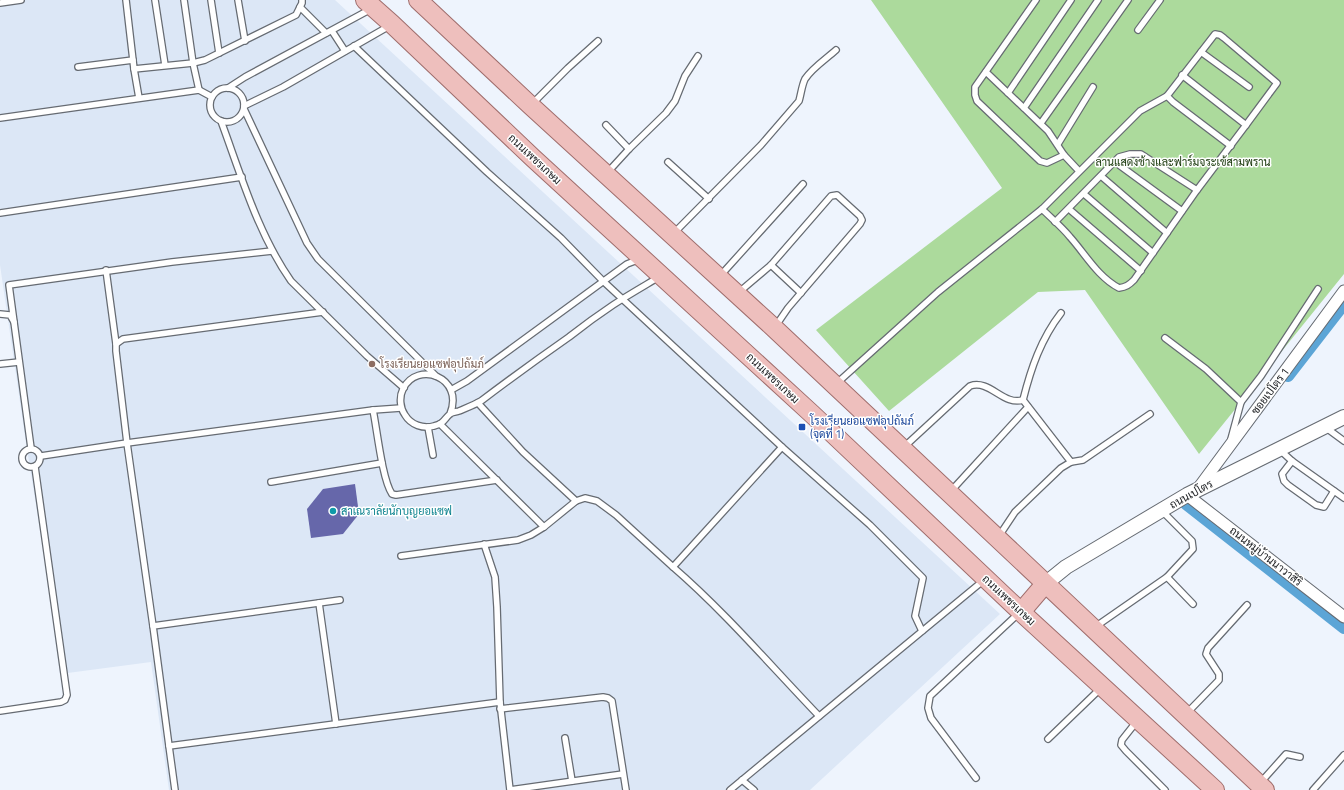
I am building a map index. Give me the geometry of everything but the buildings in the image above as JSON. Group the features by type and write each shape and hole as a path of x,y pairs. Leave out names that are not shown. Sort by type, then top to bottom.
{"main road":[{"path":"423,2 530,105 774,328 1262,787"},
{"name":"ถนนเพชรเกษม","path":"369,4 533,158 818,420 1021,612 1216,790"},
{"path":"1021,612 1045,584"}],"street":[{"name":"ซอยเปโตร 1","path":"1196,490 1344,291"},
{"name":"ถนนเปโตร","path":"1045,584 1066,567 1196,490 1344,417"},
{"name":"ถนนหมู่บ้านนาวาสิริ","path":"1196,490 1344,617"}],"lane":[{"path":"0,3 21,0"},
{"path":"126,0 139,98"},
{"path":"155,0 165,65"},
{"path":"184,0 193,62 199,90"},
{"path":"211,0 219,53"},
{"path":"238,0 244,41"},
{"path":"134,69 205,60 296,15 302,0"},
{"path":"1036,0 975,87 975,96 978,101 1040,161 1047,163 1064,155"},
{"path":"1008,92 1071,0"},
{"path":"1024,108 1098,0"},
{"path":"1041,123 1128,0"},
{"path":"1138,30 1160,0"},
{"path":"369,4 332,30 245,77 228,88 219,91 212,97 210,104 211,111 215,117 226,122 239,118 244,108 392,24"},
{"path":"300,7 326,33"},
{"path":"332,30 345,51"},
{"path":"835,386 938,292 1042,209 1079,170 1140,111 1166,96 1215,34 1220,35 1277,83 1197,190 1134,280 1125,288 1119,288 1112,285 1096,270 1072,239 1042,209"},
{"path":"530,105 598,41"},
{"path":"354,46 487,172 561,238 603,282 782,448 870,525 923,578 915,616 922,631"},
{"path":"672,235 709,199 760,145 799,101 804,81 809,74 836,50"},
{"path":"1201,52 1249,88"},
{"path":"606,174 628,149 666,113 675,101 685,76 698,56"},
{"path":"78,67 133,60"},
{"path":"986,72 1041,123 1058,144 1064,155 1079,170"},
{"path":"1182,75 1246,125"},
{"path":"1058,144 1093,87"},
{"path":"228,88 238,92 242,96 244,108 307,243 318,259 436,376 445,381 451,390 454,402 450,414 446,420 440,424 421,427 408,420 401,408 400,398 404,388 412,379 424,374 436,376"},
{"path":"0,118 199,90 212,97"},
{"path":"1166,96 1231,146"},
{"path":"221,121 259,223 272,251 290,281 367,356 404,388"},
{"path":"606,125 628,149"},
{"path":"1055,222 1119,157 1130,154 1141,154 1197,190"},
{"path":"668,162 709,199"},
{"path":"1115,162 1182,211"},
{"path":"1101,176 1167,233"},
{"path":"0,213 242,177"},
{"path":"718,278 803,184"},
{"path":"1084,194 1153,252"},
{"path":"737,294 771,264 831,196 837,195 860,216 862,220 860,224 801,293 774,328"},
{"path":"1069,209 1141,270"},
{"path":"31,448 8,284 106,270 272,251"},
{"path":"451,390 466,381 627,264 642,257"},
{"path":"771,264 801,293"},
{"path":"106,270 127,443 175,790"},
{"path":"450,414 478,403 613,304 661,275"},
{"path":"1228,448 1241,402 1261,376 1318,289"},
{"path":"116,344 123,339 323,312"},
{"path":"1061,313 1054,322 1037,352 1031,368 1023,400 1071,462"},
{"path":"0,314 10,315 14,322"},
{"path":"1165,338 1206,369 1241,402"},
{"path":"0,364 19,362"},
{"path":"903,449 970,386 976,384 983,386 1013,402 1023,400"},
{"path":"478,403 523,452 576,501"},
{"path":"950,493 1028,407"},
{"path":"41,456 373,410 401,408"},
{"path":"373,410 382,464 389,490 392,494 396,495 497,480"},
{"path":"997,538 1015,512 1061,468 1071,462 1083,460 1150,414"},
{"path":"440,424 544,527"},
{"path":"428,427 433,455"},
{"path":"1324,427 1344,441"},
{"path":"31,448 38,450 41,456 40,463 35,467 28,467 23,463 22,456 25,451 31,448"},
{"path":"673,567 782,448"},
{"path":"1279,449 1292,462 1344,498"},
{"path":"1292,462 1282,474 1284,481 1316,506 1324,507 1334,491"},
{"path":"271,482 382,464"},
{"path":"0,711 61,702 65,700 67,695 35,467"},
{"path":"401,556 518,540 531,535 544,527 576,501 584,498 597,501 616,515 694,585 735,626 819,716"},
{"path":"1093,628 1167,577 1193,549 1194,545 1192,541 1161,510"},
{"path":"484,544 495,577 500,710 510,790 623,774"},
{"path":"1167,577 1194,604"},
{"path":"730,790 986,578"},
{"path":"153,626 340,600"},
{"path":"319,603 336,724"},
{"path":"1186,715 1219,680 1219,674 1206,654 1208,648 1247,606"},
{"path":"976,778 931,718 928,708 930,696 1021,612"},
{"path":"1048,739 1102,687"},
{"path":"500,710 603,697 608,698 612,701 626,790"},
{"path":"169,746 500,702"},
{"path":"1138,720 1122,740 1122,745 1126,751 1165,790"},
{"path":"565,738 572,782"},
{"path":"1262,787 1286,754 1300,756"},
{"path":"1313,790 1344,755"},
{"path":"742,780 754,790"}],"shaded area":[{"name":"โรงเรียนยอแซฟอุปถัมภ์","path":"0,0 335,0 1000,614 810,790 169,790 151,662 60,674 44,554 0,265"}],"green space":[{"name":"ลานแสดงช้างและฟาร์มจระเข้สามพราน","path":"871,0 1344,0 1344,274 1199,454 1085,290 1038,292 889,411 816,330 1002,188"}],"waterway":[{"path":"1288,376 1344,304"},
{"path":"1197,491 1186,504 1344,628"}],"place":[{"name":"โรงเรียนยอแซฟอุปถัมภ์","path":"372,364"},
{"name":"โรงเรียนยอแซฟอุปถัมภ์ (จุดที่ 1)","path":"802,427"},
{"name":"สาเณราลัยนักบุญยอแซฟ","path":"333,511"}]}
